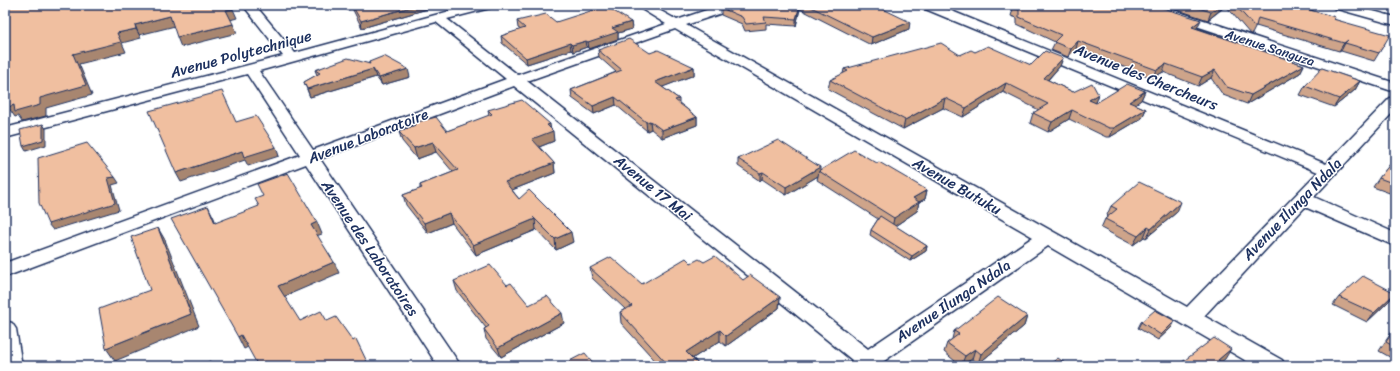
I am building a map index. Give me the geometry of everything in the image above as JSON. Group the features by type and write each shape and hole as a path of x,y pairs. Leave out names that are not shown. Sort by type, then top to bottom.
{"street":[{"path":"249,5 292,58"},
{"name":"Avenue Polytechnique","path":"5,133 251,69 486,5"},
{"name":"Avenue Butuku","path":"641,5 1274,366"},
{"name":"Avenue Laboratoire","path":"5,270 517,80 733,5"},
{"name":"Avenue des Chercheurs","path":"927,5 1330,170"},
{"name":"Avenue Sanguza","path":"1146,5 1395,88"},
{"path":"1338,5 1395,21"},
{"name":"Avenue 17 Mai","path":"438,18 517,80 863,363"},
{"name":"Avenue des Laboratoires","path":"251,69 450,366"},
{"name":"Avenue Ilunga Ndala","path":"1189,318 1330,170 1387,120 1395,101"},
{"path":"1303,199 1395,240"},
{"name":"Avenue Ilunga Ndala","path":"863,363 1047,237"},
{"path":"5,329 11,366"}],"building":[{"path":"5,5 230,5 233,9 226,10 233,24 177,37 170,16 135,25 136,29 117,33 121,42 73,54 86,85 40,98 40,105 15,112 14,105 8,107 5,95"},
{"path":"352,5 418,5 361,21"},
{"path":"730,5 800,5 796,19 764,17 766,22 746,24 742,17 721,8"},
{"path":"807,5 881,5 885,7 881,8 910,22 872,37"},
{"path":"1017,5 1154,5 1201,20 1192,27 1304,65 1251,95 1227,87 1215,70 1202,77 1166,64 1157,70 1078,41 1071,49 1054,42 1061,35 1019,17 1019,10 1013,8 1018,6"},
{"path":"1189,5 1221,5 1211,12"},
{"path":"1235,5 1312,5 1306,9 1335,17 1333,19 1390,35 1379,53 1345,43 1348,40 1344,43 1258,18 1256,26 1254,26"},
{"path":"606,6 631,22 612,28 618,32 588,42 586,41 572,45 570,43 526,58 501,36 525,28 517,21 546,14 556,22"},
{"path":"629,39 650,53 658,50 694,67 655,82 679,99 675,100 697,117 662,130 650,121 646,122 615,97 593,106 571,90 622,70 598,50"},
{"path":"941,43 960,55 971,50 975,52 988,46 1031,65 1045,51 1063,58 1044,78 1073,92 1092,83 1098,94 1089,100 1096,103 1127,84 1145,91 1129,102 1146,109 1114,128 1109,128 1072,110 1052,122 1033,113 1048,104 1006,83 966,108 945,98 905,120 830,80 848,71 844,69"},
{"path":"384,56 408,69 379,78 373,69 307,89 304,82 320,73 315,70 348,58 370,64 369,62"},
{"path":"1322,68 1360,81 1339,99 1305,86"},
{"path":"222,91 236,122 256,116 276,147 244,157 242,151 176,173 149,111"},
{"path":"522,100 550,124 547,125 553,131 532,139 554,163 505,182 519,199 529,190 571,232 555,239 535,219 473,245 449,213 424,223 403,195 422,188 420,185 458,170 433,142 414,148 399,132 415,125 414,123 436,117 447,131 492,114 488,110"},
{"path":"43,124 43,140 23,146 20,130"},
{"path":"778,140 820,167 786,187 763,172 760,173 738,159"},
{"path":"87,143 115,177 108,178 115,203 48,224 39,203 38,158"},
{"path":"854,150 877,163 879,162 927,190 913,198 919,202 894,218 819,171"},
{"path":"1395,158 1395,184 1379,178"},
{"path":"288,173 317,222 311,225 334,262 278,286 300,321 321,311 327,321 336,317 353,341 356,339 369,366 258,366 241,335 238,337 171,219 208,206 215,223 259,206 255,199 263,196 257,184"},
{"path":"1139,182 1181,202 1151,229 1148,227 1138,236 1105,219 1117,209 1111,206"},
{"path":"880,216 927,246 912,256 871,230"},
{"path":"158,228 191,314 106,348 99,309 150,290 131,237"},
{"path":"715,256 743,280 750,275 780,297 726,336 720,330 686,352 700,366 669,366 620,312 632,306 590,268 611,257 642,284 686,258 691,263 699,259 704,262"},
{"path":"490,265 507,285 511,283 529,305 547,296 562,313 498,348 484,329 489,326 454,281"},
{"path":"1363,276 1395,293 1374,313 1339,297"},
{"path":"998,297 1027,316 981,354 975,349 965,356 947,343 959,334 954,331"},
{"path":"1155,310 1175,321 1161,335 1141,322"},
{"path":"1395,329 1395,347 1386,342"},
{"path":"1214,338 1231,349 1218,360 1227,366 1177,366"},
{"path":"585,353 596,366 560,366"},
{"path":"1058,358 1069,366 1047,366"},
{"path":"210,361 212,366 200,366"},
{"path":"775,362 779,366 770,366"}]}
